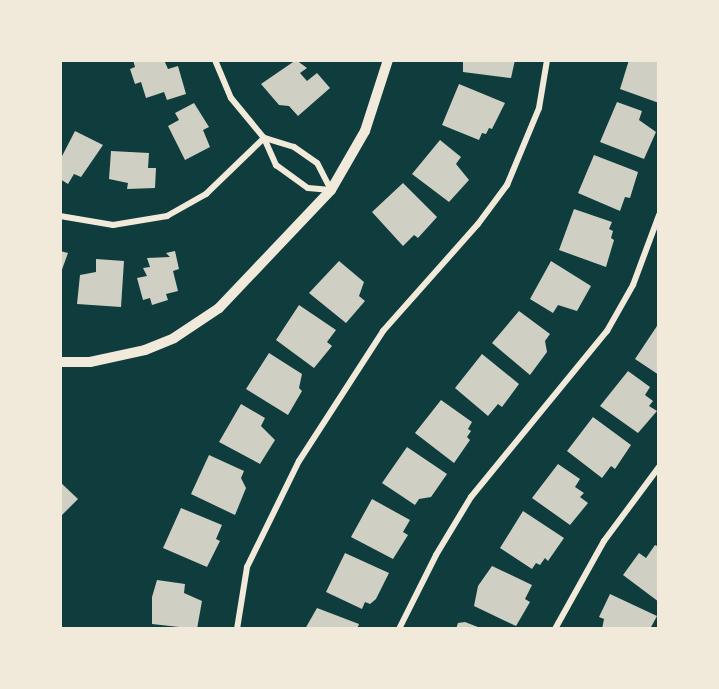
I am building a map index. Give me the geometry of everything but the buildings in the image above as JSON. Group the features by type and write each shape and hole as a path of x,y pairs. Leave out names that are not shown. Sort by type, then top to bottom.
{"street":[{"path":"215,60 231,98 264,138 271,160 308,188 331,190"},
{"path":"60,362 118,357 155,346 198,324 239,289 331,190 365,131 388,60"},
{"path":"237,629 247,567 298,461 383,332 478,224 507,185 538,108 547,60"},
{"path":"264,138 294,147 317,162 331,190"},
{"path":"60,216 113,225 167,216 206,194 264,138"},
{"path":"399,629 436,555 471,497 607,331 633,285 659,215"},
{"path":"555,629 604,541 659,467"}]}
